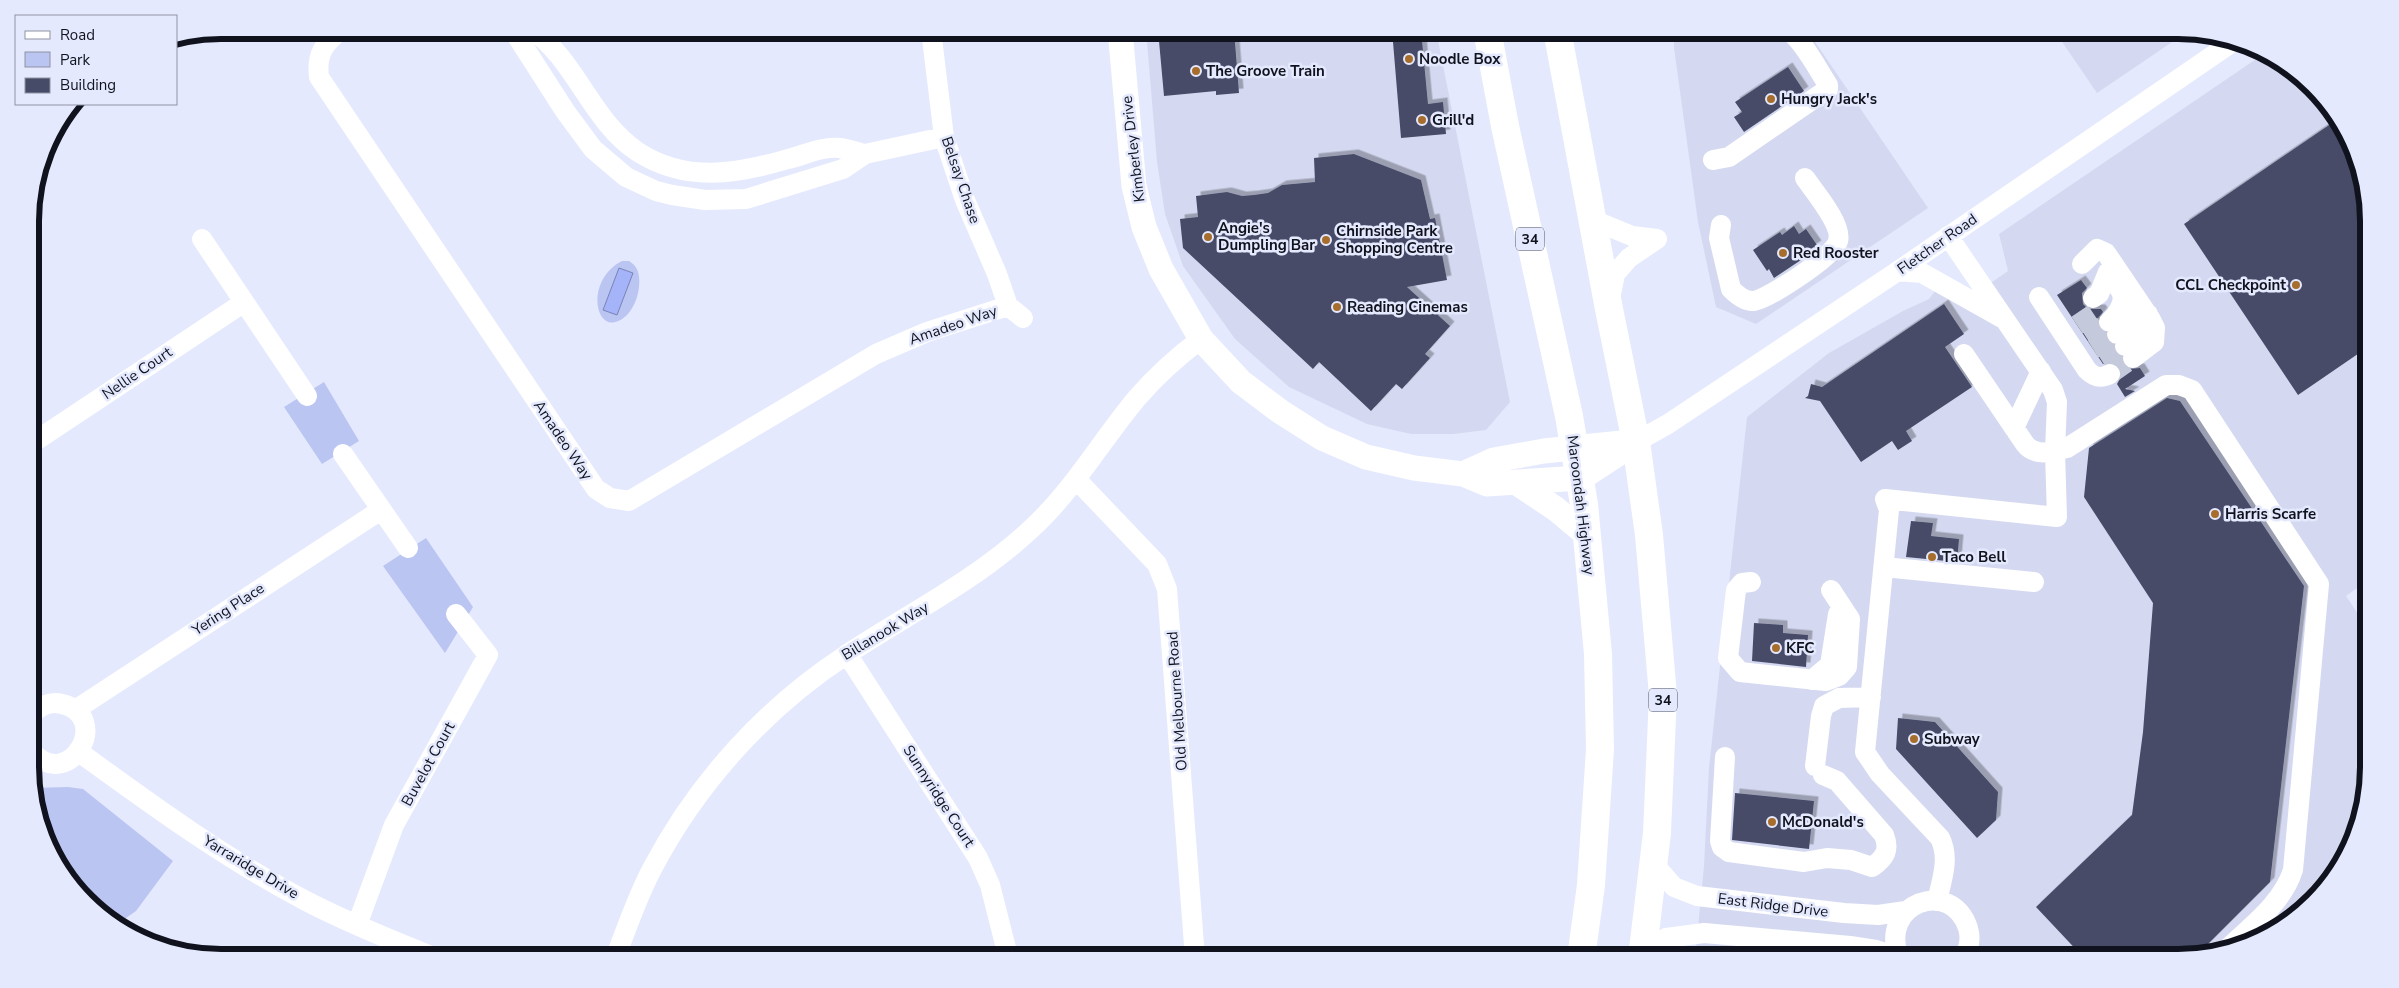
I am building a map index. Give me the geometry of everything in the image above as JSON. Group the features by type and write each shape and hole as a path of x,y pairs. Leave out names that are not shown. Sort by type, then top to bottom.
{"highway":[{"name":"Maroondah Highway","path":"1489,39 1505,126 1576,448 1587,534 1598,654 1600,749 1591,885 1582,949"},
{"name":"34","path":"1559,39 1636,442 1649,536 1663,695 1657,833 1643,949"}],"main road":[{"name":"Kimberley Drive","path":"1121,39 1134,186 1144,227 1161,269 1200,338 1241,382 1281,412 1322,438 1366,456 1414,468 1463,474 1487,484 1581,478 1636,442"},
{"path":"1463,474 1494,460 1576,448 1636,442"},
{"path":"1517,483 1556,509 1587,534"}],"street":[{"name":"Amadeo Way","path":"332,39 321,49 318,60 319,77 596,489 610,498 629,501 876,354 927,332 1016,312"},
{"path":"519,39 564,110 593,149 626,177 656,190 698,199 746,199 843,169 865,154 944,137"},
{"path":"541,39 555,52 608,126 627,144 662,164 691,172 720,174 747,171 819,150 839,148 865,154"},
{"name":"Belsay Chase","path":"932,39 944,137 965,200 1016,312"},
{"path":"1713,160 1729,157 1828,89 1828,85 1797,39"},
{"name":"Fletcher Road","path":"1636,442 1668,424 1898,271 2227,46"},
{"path":"1721,225 1719,238 1731,289 1748,300 1756,301 1775,291 1807,271 1831,252 1838,242 1837,227 1805,178"},
{"path":"1593,220 1632,236 1657,239 1629,258 1615,274 1609,309"},
{"path":"1948,236 2041,371 2057,402 2055,452 2057,517 1885,499 1889,510 1865,752 1869,761 1940,838 1945,848 1945,866 1938,901 1948,904 1958,911 1965,920 1969,931 1968,949"},
{"path":"202,239 307,396"},
{"path":"2112,278 2098,294 2113,328 2154,342 2155,328 2144,308 2102,250 2097,249 2082,264 2095,260 2112,278 2122,294 2122,300 2113,328"},
{"path":"1898,271 1922,273 2007,321"},
{"path":"2039,298 2081,345"},
{"name":"Nellie Court","path":"39,439 243,303"},
{"path":"2113,328 2136,318 2144,308"},
{"name":"Billanook Way","path":"620,949 651,870 680,821 715,773 778,707 812,678 847,654 968,580 1032,529 1076,479 1137,399 1168,364 1200,338"},
{"path":"1964,354 2028,448 2036,452 2055,452 2085,438 2166,385 2179,385 2192,390 2319,584 2293,870 2288,886 2271,907 2236,940"},
{"path":"2014,428 2041,371"},
{"path":"343,454 408,548"},
{"name":"Old Melbourne Road","path":"1076,479 1158,564 1167,589 1172,626 1194,949"},
{"name":"Yering Place","path":"75,710 381,510"},
{"path":"1884,567 2034,582"},
{"path":"1751,582 1742,583 1736,590 1728,658 1731,664 1740,672 1812,680 1830,665 1839,617 1831,590"},
{"name":"Buvelot Court","path":"357,926 394,826 488,655 456,614"},
{"name":"Sunnyridge Court","path":"847,654 978,858 990,885 1006,948"},
{"path":"1725,757 1720,841 1722,847 1729,852 1804,862 1835,858 1851,860 1872,867 1886,854 1888,845 1884,835 1837,781 1819,770 1821,716 1824,706 1831,700 1839,698 1871,697"},
{"path":"39,708 51,703 59,703 75,710 81,717 86,735 79,752 72,758 56,763 39,759"},
{"name":"Yarraridge Drive","path":"79,752 168,816 246,866 307,901 357,926 414,949"},
{"name":"East Ridge Drive","path":"1653,863 1674,887 1697,896 1844,913 1878,914 1906,911 1926,901 1938,901"},
{"path":"1896,949 1894,941 1896,925 1906,911"},
{"path":"1651,949 1666,938 1704,933 1870,949"}],"shaded area":[{"name":"Chirnside Park Shopping Centre","path":"1147,39 1438,39 1510,402 1486,430 1453,434 1411,434 1367,424 1289,387 1235,339 1183,266 1165,214 1157,162"},
{"path":"1674,39 1813,39 1928,208 1756,324 1716,307 1698,222"},
{"path":"2060,39 2177,39 2097,93"},
{"path":"2258,58 2289,76 2307,92 2323,110 2336,130 2351,162 2357,185 2360,209 2360,586 2346,596 2360,617 2360,784 2351,826 2336,858 2323,878 2289,912 2269,925 2237,940 2214,946 2190,949 1696,949 1704,866 1709,768 1747,417 1829,353 1903,311 1929,299 1935,291 1959,305 2008,271 1999,234"},
{"path":"619,268 633,273 617,315 603,310"}],"green space":[{"path":"622,261 629,261 637,269 639,279 638,294 634,305 627,315 616,322 608,322 601,316 598,306 598,295 602,282 609,270"},
{"path":"324,382 359,441 322,464 284,407"},
{"path":"426,538 473,607 445,653 383,566"},
{"path":"68,787 83,789 173,861 136,911 122,920 92,896 69,868 48,826 40,788"}],"building":[{"name":"The Groove Train","path":"1159,39 1235,39 1239,93 1216,95 1216,91 1164,96"},
{"path":"1393,39 1422,39 1428,104 1443,102 1446,134 1401,138"},
{"name":"Hungry Jack's","path":"1788,67 1804,91 1744,132 1734,117 1742,112 1735,102"},
{"name":"CCL Checkpoint","path":"2332,123 2351,162 2359,197 2360,352 2298,395 2184,224"},
{"name":"Reading Cinemas","path":"1354,154 1421,180 1430,219 1435,218 1447,280 1407,287 1450,326 1425,354 1430,358 1402,389 1396,384 1371,411 1319,362 1313,369 1183,248 1180,219 1198,217 1196,196 1227,192 1242,196 1254,195 1268,193 1282,185 1315,182 1314,158"},
{"name":"Red Rooster","path":"1794,226 1799,234 1806,229 1817,245 1809,250 1811,253 1774,278 1753,250 1780,232 1782,235"},
{"path":"2081,280 2087,288 2082,293 2083,304 2088,309 2101,309 2103,312 2098,318 2097,325 2113,345 2115,353 2121,357 2123,365 2129,369 2140,368 2145,376 2125,389 2135,391 2125,397 2117,384 2122,375 2120,368 2111,362 2103,364 2057,295"},
{"path":"1944,304 1964,334 1945,347 1972,387 1906,431 1912,441 1898,450 1892,441 1861,462 1820,401 1805,398 1808,396 1811,384 1822,387"},
{"path":"2167,398 2180,401 2304,586 2270,882 2204,948 2076,949 2036,907 2132,815 2143,732 2153,603 2084,497 2089,448"},
{"name":"Taco Bell","path":"1911,521 1933,523 1931,536 1959,539 1957,562 1906,557"},
{"name":"KFC","path":"1754,623 1783,625 1783,633 1808,635 1806,667 1752,661"},
{"path":"1898,718 1935,722 1998,792 1996,820 1977,838 1896,749"},
{"name":"McDonald's","path":"1735,793 1814,801 1809,849 1732,840"}],"tunnel":[{"path":"2077,325 2101,309"},
{"path":"2086,337 2109,322"},
{"path":"2093,349 2117,334"},
{"path":"2102,361 2125,346"},
{"path":"2110,374 2133,358"}],"place":[{"name":"Noodle Box","path":"1409,59"},
{"name":"The Groove Train","path":"1196,71"},
{"name":"Hungry Jack's","path":"1771,99"},
{"name":"Grill'd","path":"1422,120"},
{"name":"Angie's Dumpling Bar","path":"1208,237"},
{"name":"Chirnside Park Shopping Centre","path":"1326,240"},
{"name":"Red Rooster","path":"1783,253"},
{"name":"CCL Checkpoint","path":"2296,285"},
{"name":"Reading Cinemas","path":"1337,307"},
{"name":"Harris Scarfe","path":"2215,514"},
{"name":"Taco Bell","path":"1932,557"},
{"name":"KFC","path":"1776,648"},
{"name":"Subway","path":"1914,739"},
{"name":"McDonald's","path":"1772,822"}]}
